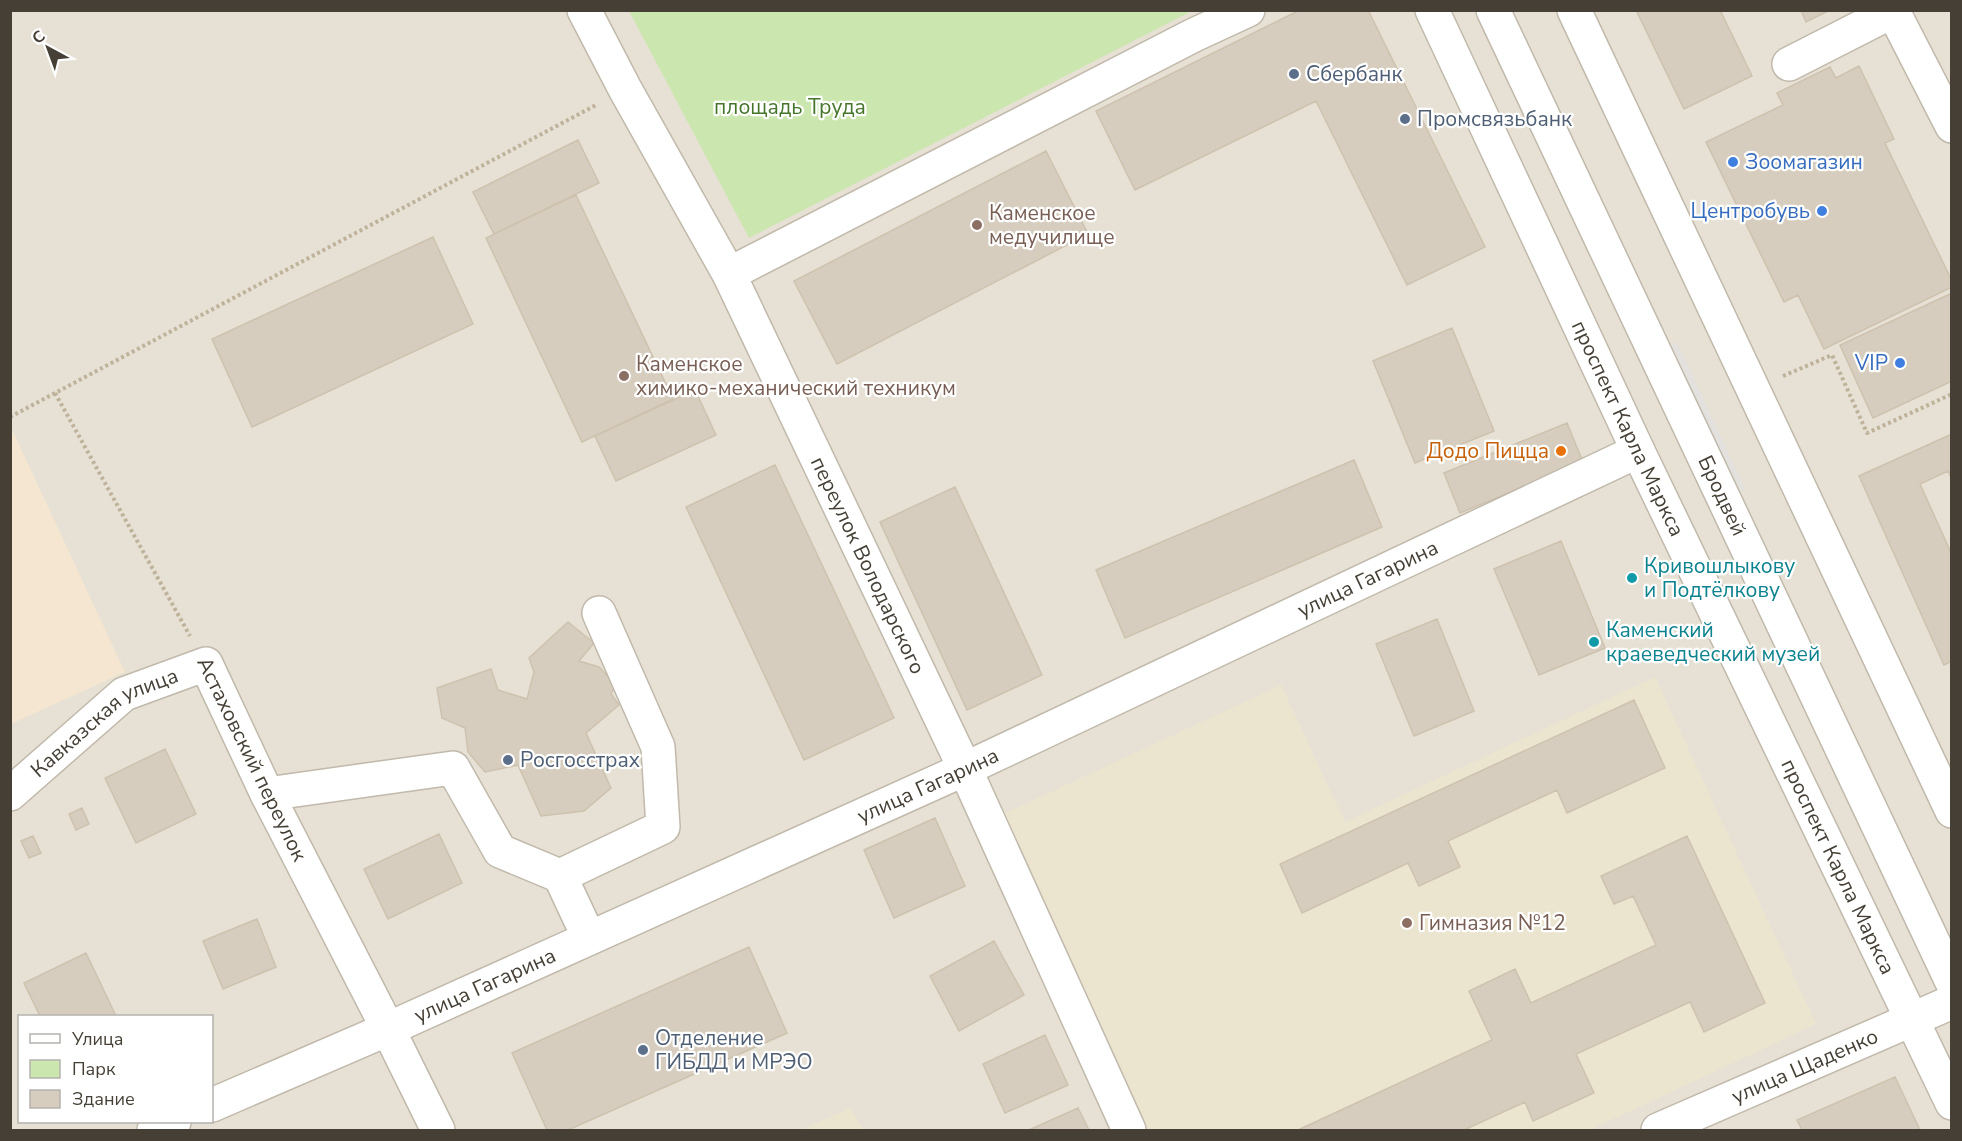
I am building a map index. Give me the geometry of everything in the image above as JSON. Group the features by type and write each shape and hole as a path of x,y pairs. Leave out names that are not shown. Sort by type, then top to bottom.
{"street":[{"name":"переулок Володарского","path":"584,10 625,89 729,274 965,769 1129,1131"},
{"path":"729,274 1194,35 1248,10"},
{"name":"проспект Карла Маркса","path":"1432,10 1638,451 1952,1103"},
{"name":"Бродвей","path":"1493,10 1952,982"},
{"path":"1574,10 1952,811"},
{"path":"1789,64 1893,11 1952,126"},
{"name":"улица Гагарина","path":"213,1105 388,1029 965,769 1638,451"},
{"path":"560,876 663,827 658,747 599,614"},
{"name":"Кавказская улица","path":"10,794 124,694 206,664"},
{"name":"Астаховский переулок","path":"206,664 267,794 438,1131"},
{"path":"267,794 453,768 500,850 560,876 589,938"},
{"name":"улица Щаденко","path":"1658,1131 1952,1002"},
{"path":"153,1131 172,1123"}],"path":[{"path":"10,417 625,89"},
{"path":"1752,389 1832,355 1867,433 1952,394"},
{"name":"Астаховский переулок","path":"55,393 206,664"}],"shaded area":[{"path":"10,11 1951,11 1951,1130 11,1130"},
{"path":"1677,342 1745,489 1709,506 1640,358"},
{"path":"10,425 125,672 11,724 10,724"},
{"name":"Гимназия №12","path":"1655,677 1816,1024 1590,1130 1140,1130 995,818 1281,685 1345,822"},
{"path":"851,1108 863,1130 800,1130"}],"green space":[{"name":"площадь Труда","path":"629,11 1187,11 1188,13 749,238"}],"building":[{"path":"1300,10 1368,10 1485,247 1407,285 1316,101 1135,190 1096,111"},
{"path":"1636,10 1720,10 1752,76 1684,109"},
{"path":"1801,10 1830,10 1806,22"},
{"path":"1859,66 1894,139 1885,143 1952,281 1952,287 1824,349 1798,295 1784,302 1706,142 1783,105 1777,93 1830,67 1836,78"},
{"path":"578,140 599,183 494,234 473,192"},
{"path":"1046,151 1088,234 837,364 794,281"},
{"path":"576,195 673,399 582,442 486,238"},
{"path":"433,237 473,324 252,427 212,339"},
{"name":"VIP","path":"1952,293 1952,381 1873,418 1840,345"},
{"path":"1452,328 1494,431 1415,463 1373,361"},
{"path":"695,390 716,435 616,481 595,436"},
{"path":"1567,423 1583,462 1460,513 1444,473"},
{"path":"1952,434 1952,480 1948,471 1920,484 1952,555 1952,661 1944,665 1859,476"},
{"path":"1354,460 1382,527 1125,638 1096,570"},
{"path":"775,465 894,718 804,760 686,507"},
{"path":"955,487 1042,675 967,710 880,522"},
{"path":"1561,541 1605,648 1539,675 1494,569"},
{"path":"1437,619 1474,711 1414,736 1376,644"},
{"path":"568,622 594,643 579,661 599,667 616,685 611,694 619,705 586,733 611,788 584,811 541,816 518,765 485,772 468,752 465,728 442,718 437,688 491,669 498,690 527,699 534,672 529,658"},
{"path":"1634,700 1665,768 1567,813 1557,790 1448,841 1460,867 1419,886 1408,863 1302,913 1280,864"},
{"path":"165,749 196,814 136,843 105,778"},
{"path":"82,808 89,824 76,830 69,814"},
{"path":"935,818 965,886 894,918 864,850"},
{"path":"439,834 462,883 388,919 364,869"},
{"path":"33,836 41,853 29,858 21,841"},
{"path":"1687,836 1765,1003 1704,1032 1690,1002 1576,1054 1594,1093 1533,1121 1525,1102 1464,1130 1298,1130 1492,1040 1469,991 1515,969 1531,1003 1656,945 1633,896 1614,904 1601,876"},
{"path":"257,919 276,967 223,989 203,941"},
{"path":"994,941 1024,995 959,1031 930,976"},
{"path":"749,947 787,1033 568,1130 547,1130 512,1053"},
{"path":"86,953 116,1015 40,1015 24,983"},
{"path":"1045,1035 1068,1085 1005,1113 983,1064"},
{"path":"1895,1077 1920,1130 1802,1130 1797,1120"},
{"path":"1078,1108 1089,1130 1029,1130"}],"place":[{"name":"Сбербанк","path":"1294,74"},
{"name":"Промсвязьбанк","path":"1405,119"},
{"name":"Зоомагазин","path":"1733,162"},
{"name":"Центробувь","path":"1822,211"},
{"name":"Каменское медучилище","path":"977,225"},
{"name":"VIP","path":"1900,363"},
{"name":"Каменское химико-механический техникум","path":"624,376"},
{"name":"Додо Пицца","path":"1561,451"},
{"name":"Кривошлыкову и Подтёлкову","path":"1632,578"},
{"name":"Каменский краеведческий музей","path":"1594,642"},
{"name":"Росгосстрах","path":"508,760"},
{"name":"Гимназия №12","path":"1407,923"},
{"name":"Отделение ГИБДД и МРЭО","path":"643,1050"}]}
